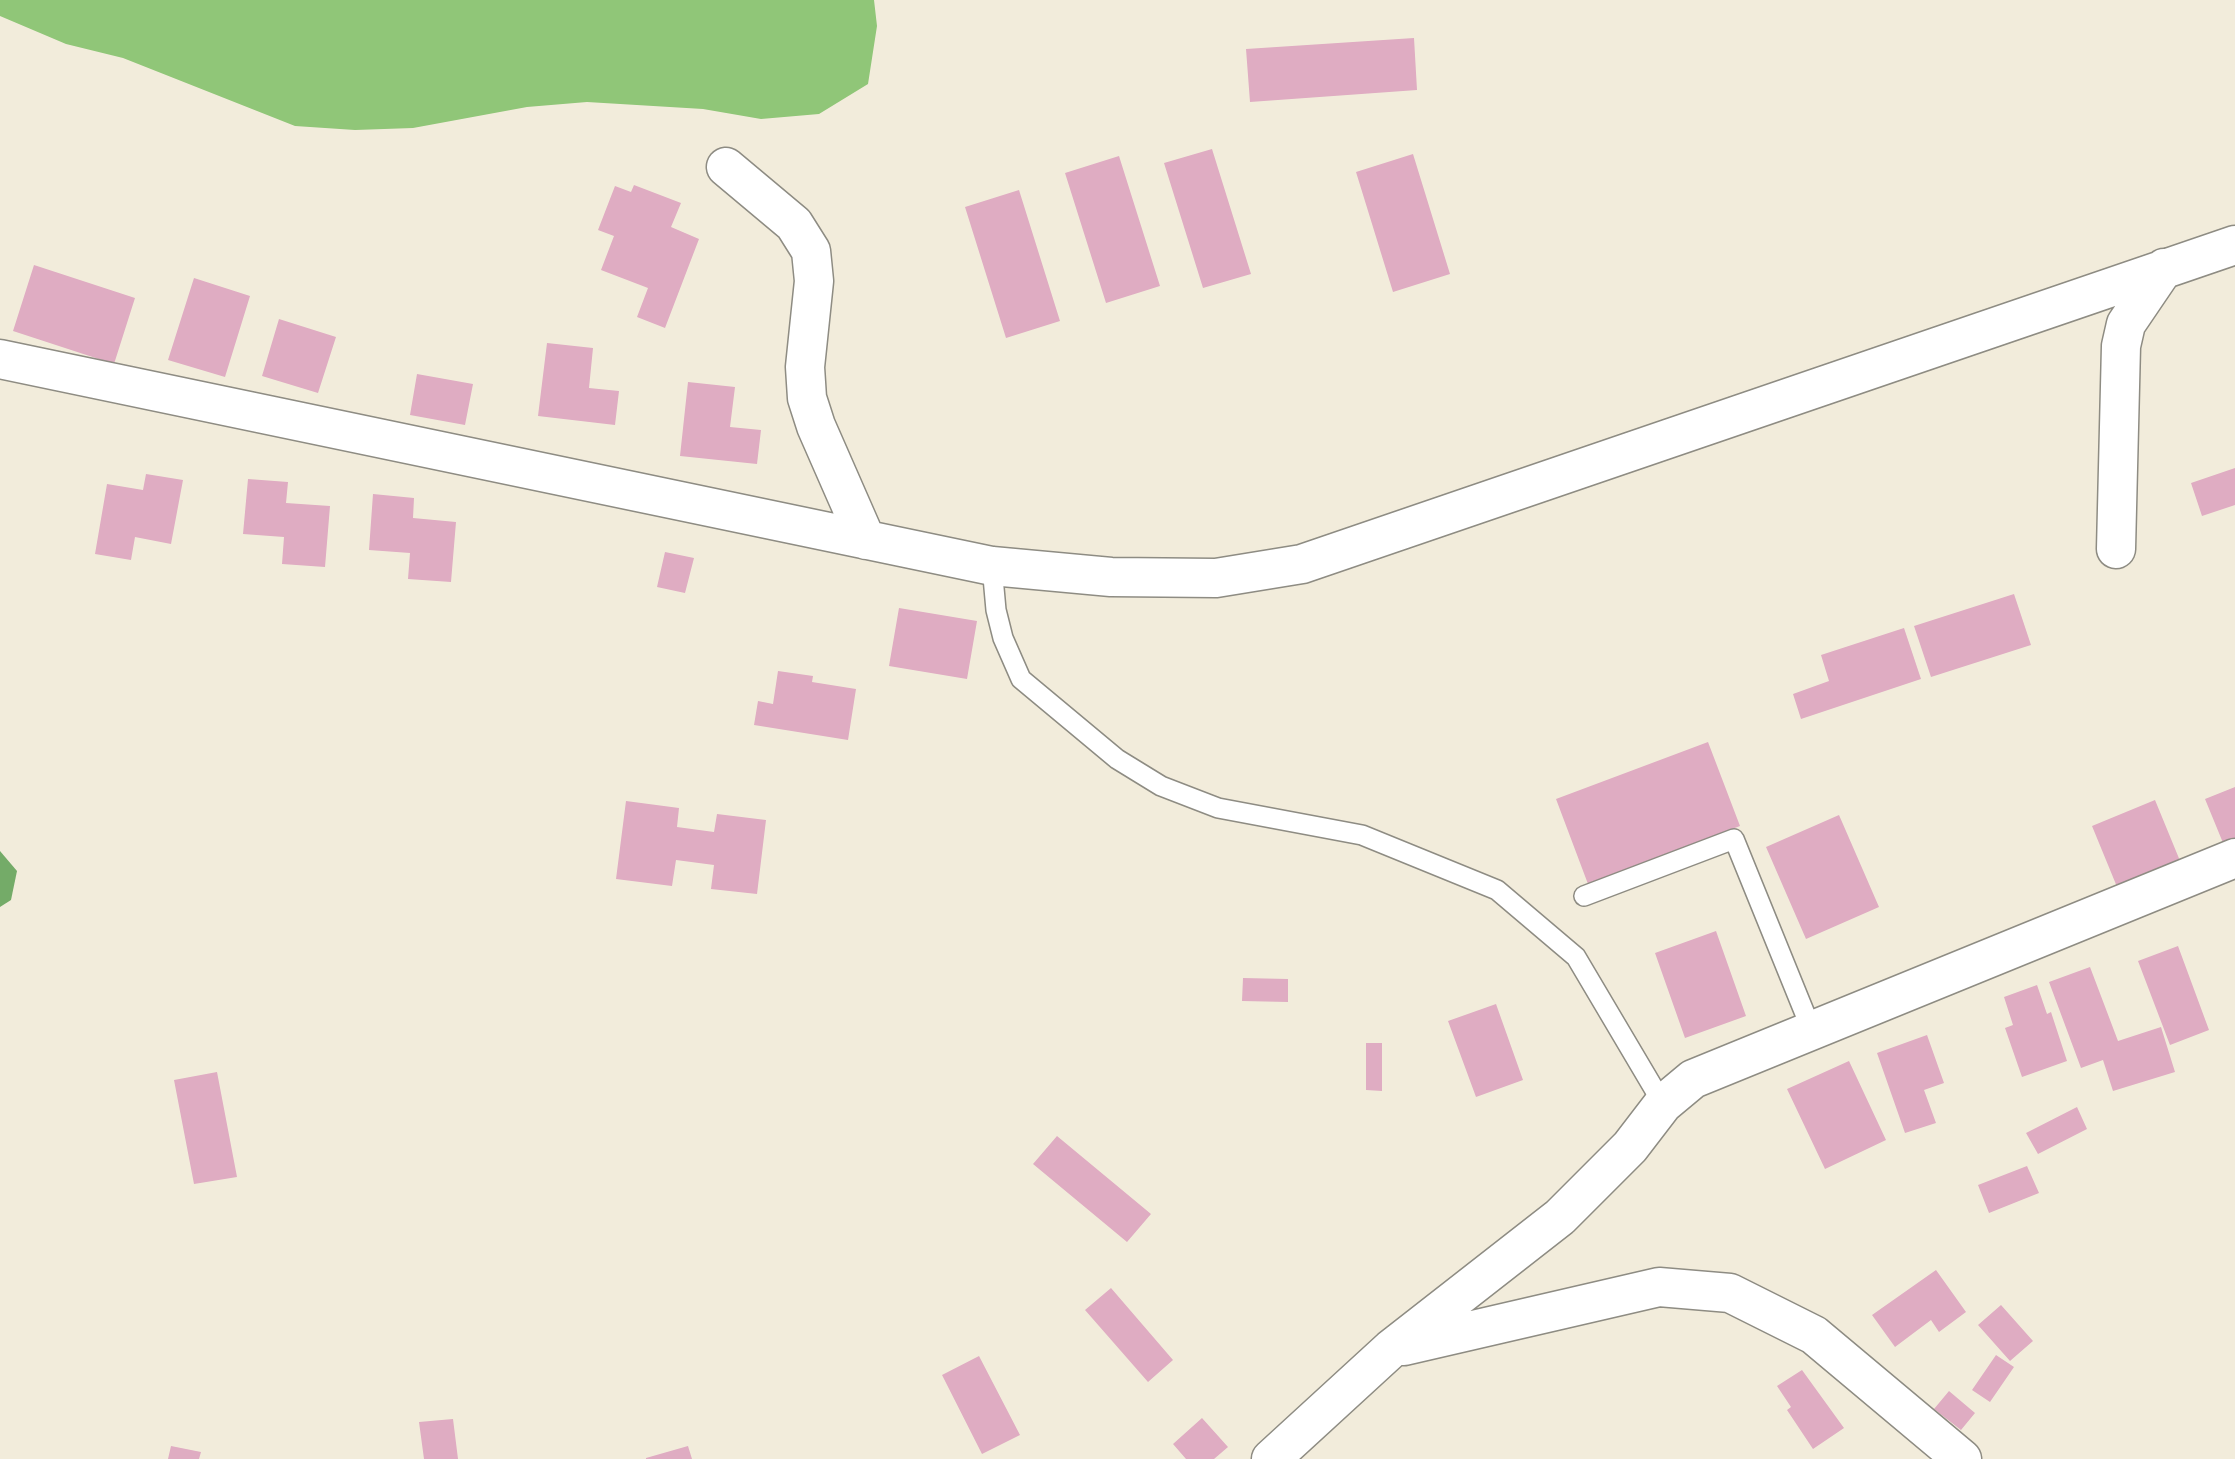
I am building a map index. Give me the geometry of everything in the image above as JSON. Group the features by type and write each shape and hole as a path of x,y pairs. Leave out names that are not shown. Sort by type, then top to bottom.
{"street":[{"path":"726,167 794,224 811,251 814,281 805,367 807,398 816,426 866,540"},
{"path":"0,359 992,566 1111,578 1216,578 1302,564 2235,245"},
{"path":"2116,549 2121,346 2126,324 2164,268"},
{"path":"1271,1459 1391,1349 1560,1217 1630,1147 1663,1104 1693,1079 2235,859"},
{"path":"1391,1349 1659,1286 1730,1293 1814,1335 1962,1459"}],"lane":[{"path":"992,566 996,610 1003,638 1021,679 1117,758 1161,786 1219,807 1362,835 1497,890 1576,957 1663,1104"},
{"path":"1584,895 1734,839 1812,1031"}],"green space":[{"path":"0,0 874,0 877,26 868,84 819,114 761,119 703,109 587,102 527,107 413,128 355,130 295,126 123,58 66,44 0,16"},
{"path":"0,851 17,871 11,900 0,907"}],"building":[{"path":"1414,38 1417,90 1250,102 1246,49"},
{"path":"1212,149 1251,274 1203,288 1164,163"},
{"path":"1413,154 1450,274 1393,292 1356,172"},
{"path":"1119,156 1160,286 1106,303 1065,173"},
{"path":"634,185 681,203 671,227 699,239 665,328 637,317 648,288 601,270 614,236 598,230 615,186 631,192"},
{"path":"1019,190 1060,321 1006,338 965,207"},
{"path":"34,265 135,298 114,364 13,331"},
{"path":"194,278 250,296 225,377 168,360"},
{"path":"279,319 336,337 318,393 262,376"},
{"path":"547,343 593,348 589,388 619,391 615,425 538,416"},
{"path":"417,374 473,384 465,425 410,415"},
{"path":"688,382 735,387 730,427 761,430 757,464 680,456"},
{"path":"2235,468 2235,505 2202,516 2191,483"},
{"path":"146,474 183,480 171,544 135,537 131,560 95,554 107,484 143,490"},
{"path":"248,479 288,482 286,503 330,506 325,567 282,564 284,537 243,534"},
{"path":"373,494 414,498 413,518 456,522 451,582 408,579 410,553 369,550"},
{"path":"665,552 694,558 685,593 657,587"},
{"path":"2014,594 2031,645 1931,677 1914,626"},
{"path":"899,608 977,621 967,679 889,666"},
{"path":"1904,628 1921,679 1801,719 1793,694 1829,681 1821,655"},
{"path":"778,671 813,676 812,682 856,689 848,740 754,725 758,701 773,704"},
{"path":"1708,742 1740,826 1588,884 1556,799"},
{"path":"2235,787 2235,853 2228,855 2205,799"},
{"path":"2155,800 2185,873 2122,899 2092,826"},
{"path":"626,801 679,808 677,827 714,832 717,814 766,820 757,894 711,889 714,865 676,860 672,886 616,879"},
{"path":"1839,815 1879,907 1806,939 1766,847"},
{"path":"1716,931 1746,1016 1685,1038 1655,953"},
{"path":"2178,946 2209,1030 2170,1045 2138,961"},
{"path":"2090,967 2118,1041 2161,1027 2175,1072 2113,1091 2103,1060 2081,1068 2049,982"},
{"path":"1243,978 1288,979 1288,1002 1242,1001"},
{"path":"2037,985 2047,1014 2051,1012 2067,1061 2022,1077 2005,1028 2013,1025 2004,997"},
{"path":"1496,1004 1523,1080 1476,1097 1448,1021"},
{"path":"1927,1035 1944,1083 1924,1090 1936,1123 1905,1133 1877,1053"},
{"path":"1366,1043 1382,1043 1382,1091 1366,1090"},
{"path":"1849,1061 1886,1140 1825,1169 1787,1089"},
{"path":"217,1072 237,1177 194,1184 174,1080"},
{"path":"2077,1107 2087,1129 2038,1154 2026,1133"},
{"path":"1057,1136 1151,1214 1127,1242 1033,1164"},
{"path":"2027,1166 2039,1193 1989,1213 1978,1185"},
{"path":"1936,1270 1966,1312 1939,1332 1931,1320 1895,1347 1872,1315"},
{"path":"1111,1288 1173,1360 1148,1382 1085,1310"},
{"path":"2001,1305 2033,1341 2010,1361 1978,1325"},
{"path":"1996,1355 2014,1367 1990,1402 1972,1390"},
{"path":"979,1356 1020,1435 982,1454 942,1375"},
{"path":"1802,1370 1844,1428 1813,1449 1787,1410 1791,1407 1777,1386"},
{"path":"1949,1391 1975,1413 1961,1430 1934,1409"},
{"path":"1202,1418 1228,1447 1214,1459 1186,1459 1173,1444"},
{"path":"453,1419 458,1459 424,1459 419,1422"},
{"path":"171,1446 201,1452 199,1459 168,1459"},
{"path":"688,1446 692,1459 646,1459 646,1458"}]}
